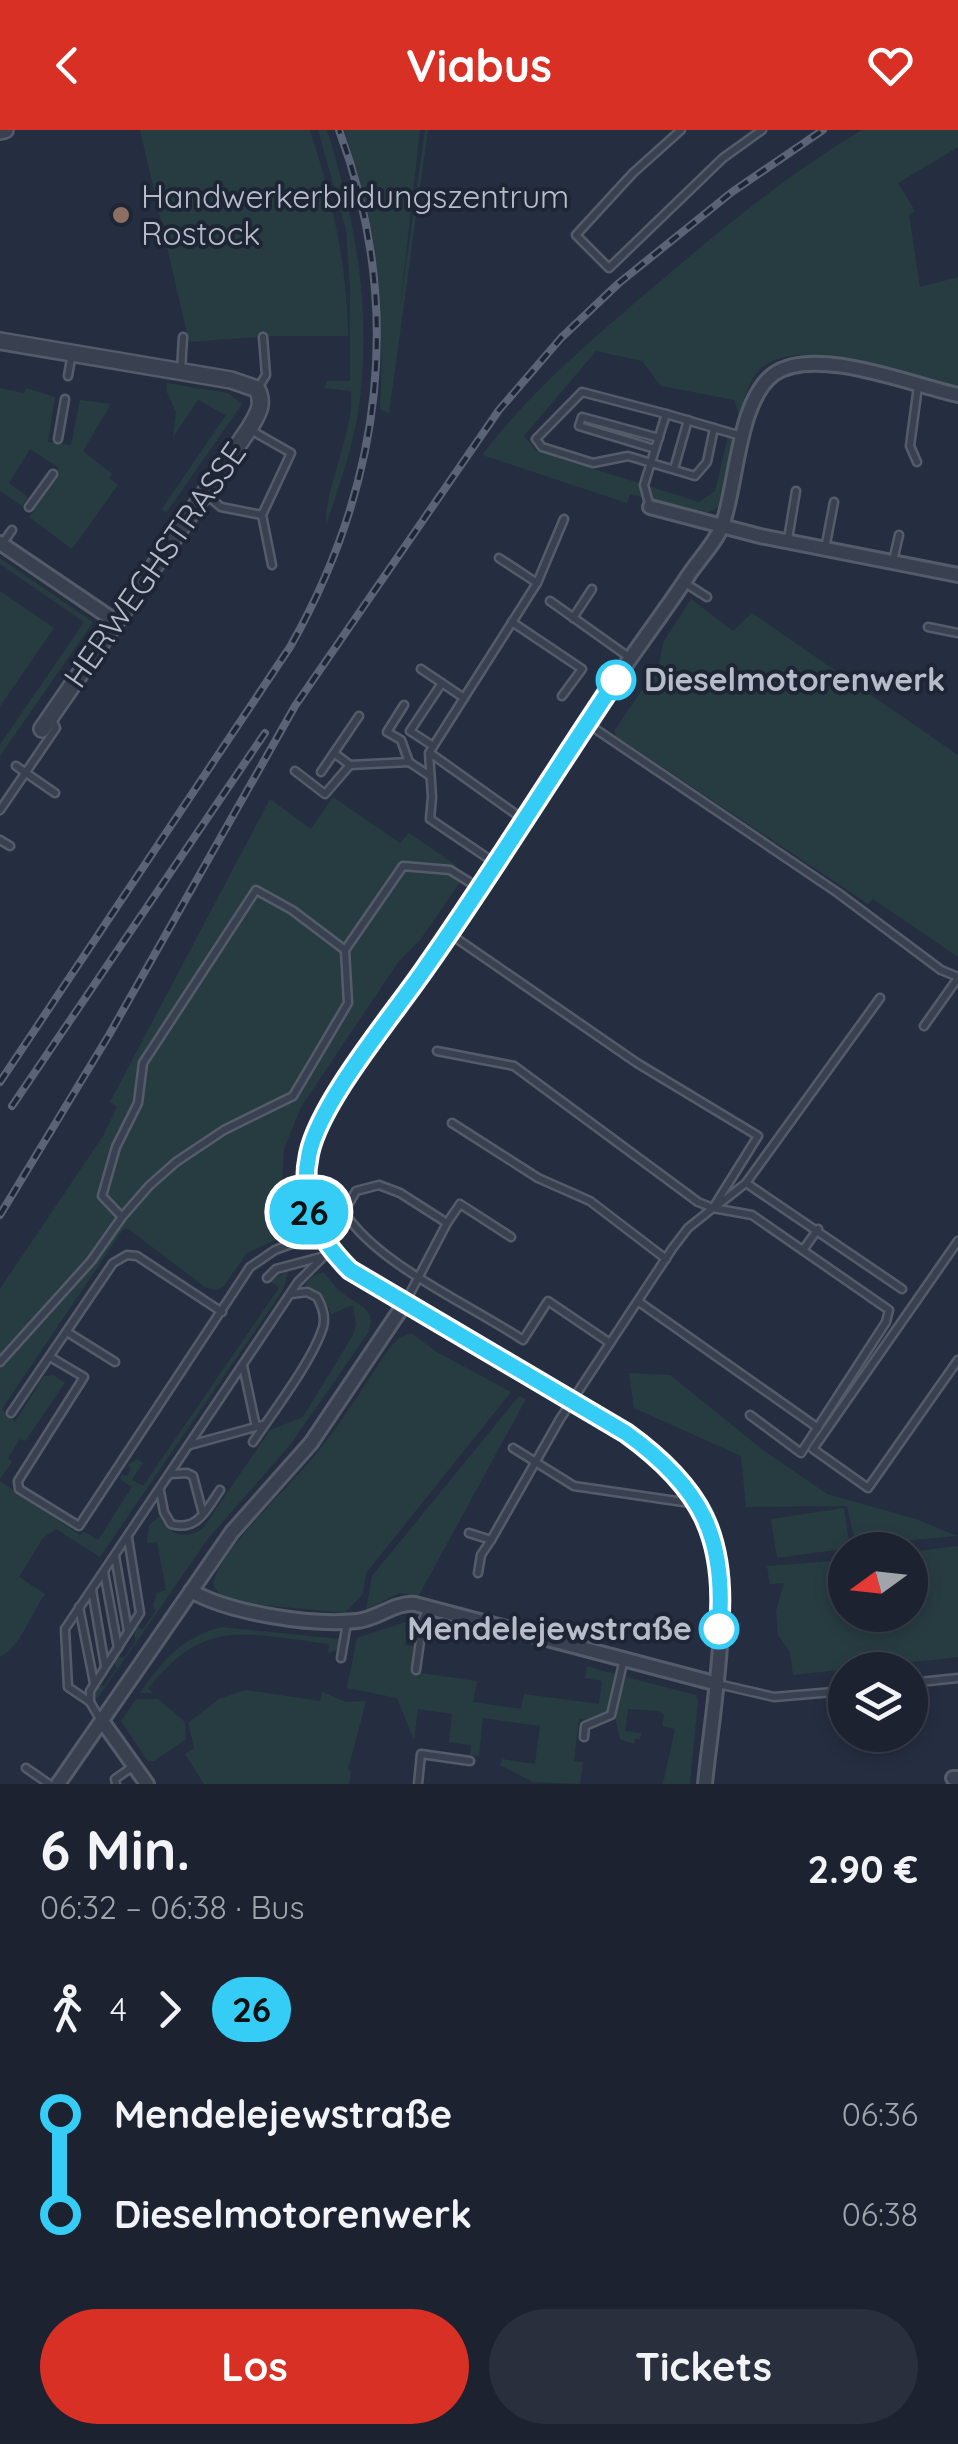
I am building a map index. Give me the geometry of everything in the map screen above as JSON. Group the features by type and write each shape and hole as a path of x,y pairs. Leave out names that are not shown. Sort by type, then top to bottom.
{"street":[{"path":"0,341 232,380 260,394"},
{"path":"705,1784 722,1579 717,1548 699,1504 654,1453 326,1253 310,1216 307,1166 314,1137 336,1097 722,526 751,409 763,386 788,368 825,364 958,394"},
{"name":"HERWEGHSTRASSE","path":"46,722 249,429 260,410 260,394"},
{"path":"650,507 787,541 958,575"},
{"path":"1,543 121,619"},
{"path":"58,1784 245,1516 311,1443 405,1303"},
{"path":"191,1590 224,1607 248,1612 347,1622 379,1615 406,1603 714,1683"},
{"path":"102,1721 148,1784"}],"lane":[{"path":"681,130 633,173 576,235 609,268 723,158 762,130"},
{"path":"260,394 266,375 263,337"},
{"path":"180,372 183,338"},
{"path":"68,376 72,354"},
{"path":"917,462 910,446 918,386"},
{"path":"714,428 707,462 695,476 628,456 593,463 542,446 536,439 582,392 688,420 728,432 743,437"},
{"path":"58,439 65,399"},
{"path":"650,507 644,485 666,414"},
{"path":"655,450 579,426 582,416 658,438"},
{"path":"674,469 688,420"},
{"path":"249,429 291,452 262,515 272,566"},
{"path":"29,507 52,474"},
{"path":"787,541 796,492"},
{"path":"205,494 221,507 262,515"},
{"path":"824,548 834,502"},
{"path":"496,864 430,819 431,749 536,583 564,519"},
{"path":"1,543 12,530"},
{"path":"893,562 899,535"},
{"path":"499,558 536,583"},
{"path":"684,582 707,597"},
{"path":"573,618 592,589"},
{"path":"550,601 631,658"},
{"path":"512,622 582,669 562,696"},
{"path":"928,627 958,633"},
{"path":"421,669 464,698"},
{"path":"442,683 410,731 524,820"},
{"path":"404,706 387,732 401,740 409,762 431,777"},
{"path":"321,772 359,716"},
{"path":"0,810 56,728 46,722"},
{"path":"587,723 838,892 941,970 958,977 924,1026"},
{"path":"334,753 350,764 409,762"},
{"path":"295,770 326,794 350,764"},
{"path":"16,766 55,793"},
{"path":"0,840 10,846"},
{"path":"0,1362 91,1261 122,1217 176,1162 224,1130 293,1096 348,1003 345,950 403,866 450,870 479,888"},
{"path":"122,1217 102,1196 116,1147 138,1103 143,1064 256,890 292,910 345,950"},
{"path":"449,933 637,1064 758,1136 713,1208"},
{"path":"478,1573 482,1555 535,1460 666,1259 688,1228 746,1183 880,998"},
{"path":"437,1051 514,1066 698,1202 752,1215 889,1310 886,1322 801,1453 750,1415"},
{"path":"452,1123 538,1178 590,1202 666,1259"},
{"path":"746,1183 902,1289"},
{"path":"447,1223 400,1193 379,1185 356,1191 344,1212 358,1234 522,1340 548,1300 610,1343"},
{"path":"709,1196 713,1208"},
{"path":"405,1303 460,1204 511,1237"},
{"path":"803,1250 818,1230"},
{"path":"50,1356 84,1377 18,1481 18,1488 80,1526 250,1267 260,1258 318,1234"},
{"path":"958,1241 813,1449 868,1488 958,1360"},
{"path":"266,1278 276,1269 326,1253"},
{"path":"102,1721 90,1702 70,1690 66,1682 65,1629 298,1282 326,1253"},
{"path":"10,1413 113,1262 127,1255 137,1256 222,1312"},
{"path":"253,1442 323,1326 322,1305 316,1297 307,1292 290,1294"},
{"path":"638,1302 818,1428"},
{"path":"68,1332 115,1362"},
{"path":"243,1365 260,1426"},
{"path":"190,1445 260,1426"},
{"path":"513,1448 574,1486 699,1504"},
{"path":"170,1474 193,1476 203,1516"},
{"path":"160,1490 164,1512 172,1524 181,1527 194,1524 203,1516 220,1490"},
{"path":"469,1533 490,1540"},
{"path":"90,1702 94,1684 140,1613 128,1536"},
{"path":"115,1555 128,1631"},
{"path":"104,1571 118,1648"},
{"path":"92,1589 106,1667"},
{"path":"79,1606 94,1684"},
{"path":"416,1670 423,1619 429,1608"},
{"path":"341,1658 347,1622"},
{"path":"584,1737 585,1726 611,1715 624,1658"},
{"path":"928,1681 958,1678"},
{"path":"714,1683 774,1698 828,1693"},
{"path":"418,1784 420,1754 470,1761"},
{"path":"116,1784 116,1779 135,1765"},
{"path":"26,1768 49,1784"}],"green space":[{"path":"140,130 310,130 337,232 348,336 268,336 189,342"},
{"path":"318,130 327,130 354,234 364,341 355,427 326,525 330,493 349,423 351,391 324,388 327,381 350,381 350,288 346,230"},
{"path":"344,130 420,130 400,307 428,130 389,413 380,409 381,338 371,233"},
{"path":"862,130 958,130 958,147 898,183 915,211 909,215 920,287 958,277 958,386 833,356 785,357 767,364 756,374 739,418 735,400 661,386 642,361 596,351 524,436 537,451 699,502 715,491 729,432 736,426 718,507 704,514 630,494 627,503 482,455 541,388 650,290 779,186"},
{"path":"167,383 228,393 242,404 166,513 162,509 226,415 198,400 173,437 176,412 166,390"},
{"path":"0,388 24,393 26,388 55,397 48,442 71,445 80,400 111,404 83,451 112,474 109,478 118,485 72,549 29,517 34,511 31,508 58,473 58,467 30,449 9,483 28,497 22,506 0,491"},
{"path":"0,558 93,622 0,756 0,745 84,622 0,564"},
{"path":"0,591 54,628 0,706"},
{"path":"691,599 733,631 752,613 958,755 958,957 873,899 868,904 616,736 614,731 659,665 663,643"},
{"path":"333,797 400,843 409,833 457,866 433,865 433,871 461,881 420,940 398,962 301,1107 284,1149 282,1183 287,1220 297,1230 247,1253 223,1287 215,1290 205,1287 127,1228 122,1231 2,1409 15,1422 44,1376 53,1375 65,1383 25,1441 20,1439 8,1458 12,1462 0,1479 0,1289 103,1136 117,1107 110,1102 270,799 311,829"},
{"path":"288,1271 283,1290 100,1557 56,1529 43,1538 19,1577 45,1594 19,1638 0,1657 0,1481 80,1535 84,1532 98,1540 132,1487 120,1479 122,1474 127,1476 131,1468 128,1465 137,1459 143,1463 132,1480 143,1486 279,1288 270,1281"},
{"path":"323,1272 368,1312 368,1333 290,1445 207,1540 97,1699 98,1686 104,1686 117,1668 114,1663 118,1657 124,1658 136,1640 137,1628 143,1629 156,1611 153,1606 157,1593 166,1590 157,1542 147,1543 149,1525 160,1516 168,1528 179,1534 191,1534 204,1527 270,1430 303,1417 353,1335 353,1305 331,1314 322,1294 305,1285"},
{"path":"411,1333 437,1352 511,1392 366,1573 363,1594 345,1613 244,1603 220,1595 213,1584 229,1553 329,1438 390,1347"},
{"path":"629,1373 670,1375 763,1450 827,1494 916,1519 957,1536 928,1539 928,1532 853,1532 847,1506 746,1507 741,1456 634,1408"},
{"path":"519,1396 526,1399 418,1597 399,1593 366,1610 372,1576"},
{"path":"844,1508 848,1532 828,1532 828,1551 777,1558 771,1519"},
{"path":"958,1546 958,1657 928,1660 928,1652 828,1652 828,1671 793,1675 790,1652 778,1635 776,1611 784,1583 770,1584 767,1566 828,1561 828,1632 928,1632 928,1550"},
{"path":"409,1621 405,1645 417,1647 413,1672 477,1681 473,1702 521,1709 524,1694 599,1704 602,1681 585,1678 587,1666 618,1675 608,1710 591,1720 579,1719 574,1761 583,1762 580,1784 533,1782 500,1765 502,1759 535,1764 540,1726 483,1718 479,1756 470,1755 471,1745 449,1742 452,1714 418,1709 414,1740 397,1698 347,1688 357,1638"},
{"path":"222,1627 339,1639 339,1649 328,1653 329,1644 229,1635 189,1650 148,1689 153,1693 140,1693 175,1651"},
{"path":"626,1677 696,1695 690,1784 663,1784 675,1729 662,1726 664,1715 659,1711 628,1709 625,1731 641,1733 640,1739 635,1739 634,1744 620,1739 615,1717"},
{"path":"246,1690 320,1701 322,1692 346,1702 366,1701 348,1770 349,1784 204,1784 185,1754 194,1748 188,1723 219,1699"},
{"path":"136,1699 158,1699 185,1722 186,1739 154,1761 148,1761 121,1721"}],"railway":[{"path":"0,1082 290,647 321,586 346,523 363,459 374,394 377,329 372,263 360,196 339,130"},
{"path":"0,1215 109,1035 295,706 499,410 561,338 619,283 732,192 823,130"},
{"path":"12,1106 265,733"}],"bus line":[{"name":"26","path":"616,680 327,1111 309,1152 307,1204 318,1234 350,1270 626,1433 679,1478 699,1504 717,1548 722,1579 719,1629"}],"place":[{"name":"Handwerkerbildungszentrum Rostock","path":"121,215"},
{"name":"Dieselmotorenwerk","path":"616,680"},
{"name":"Mendelejewstraße","path":"719,1629"}]}
